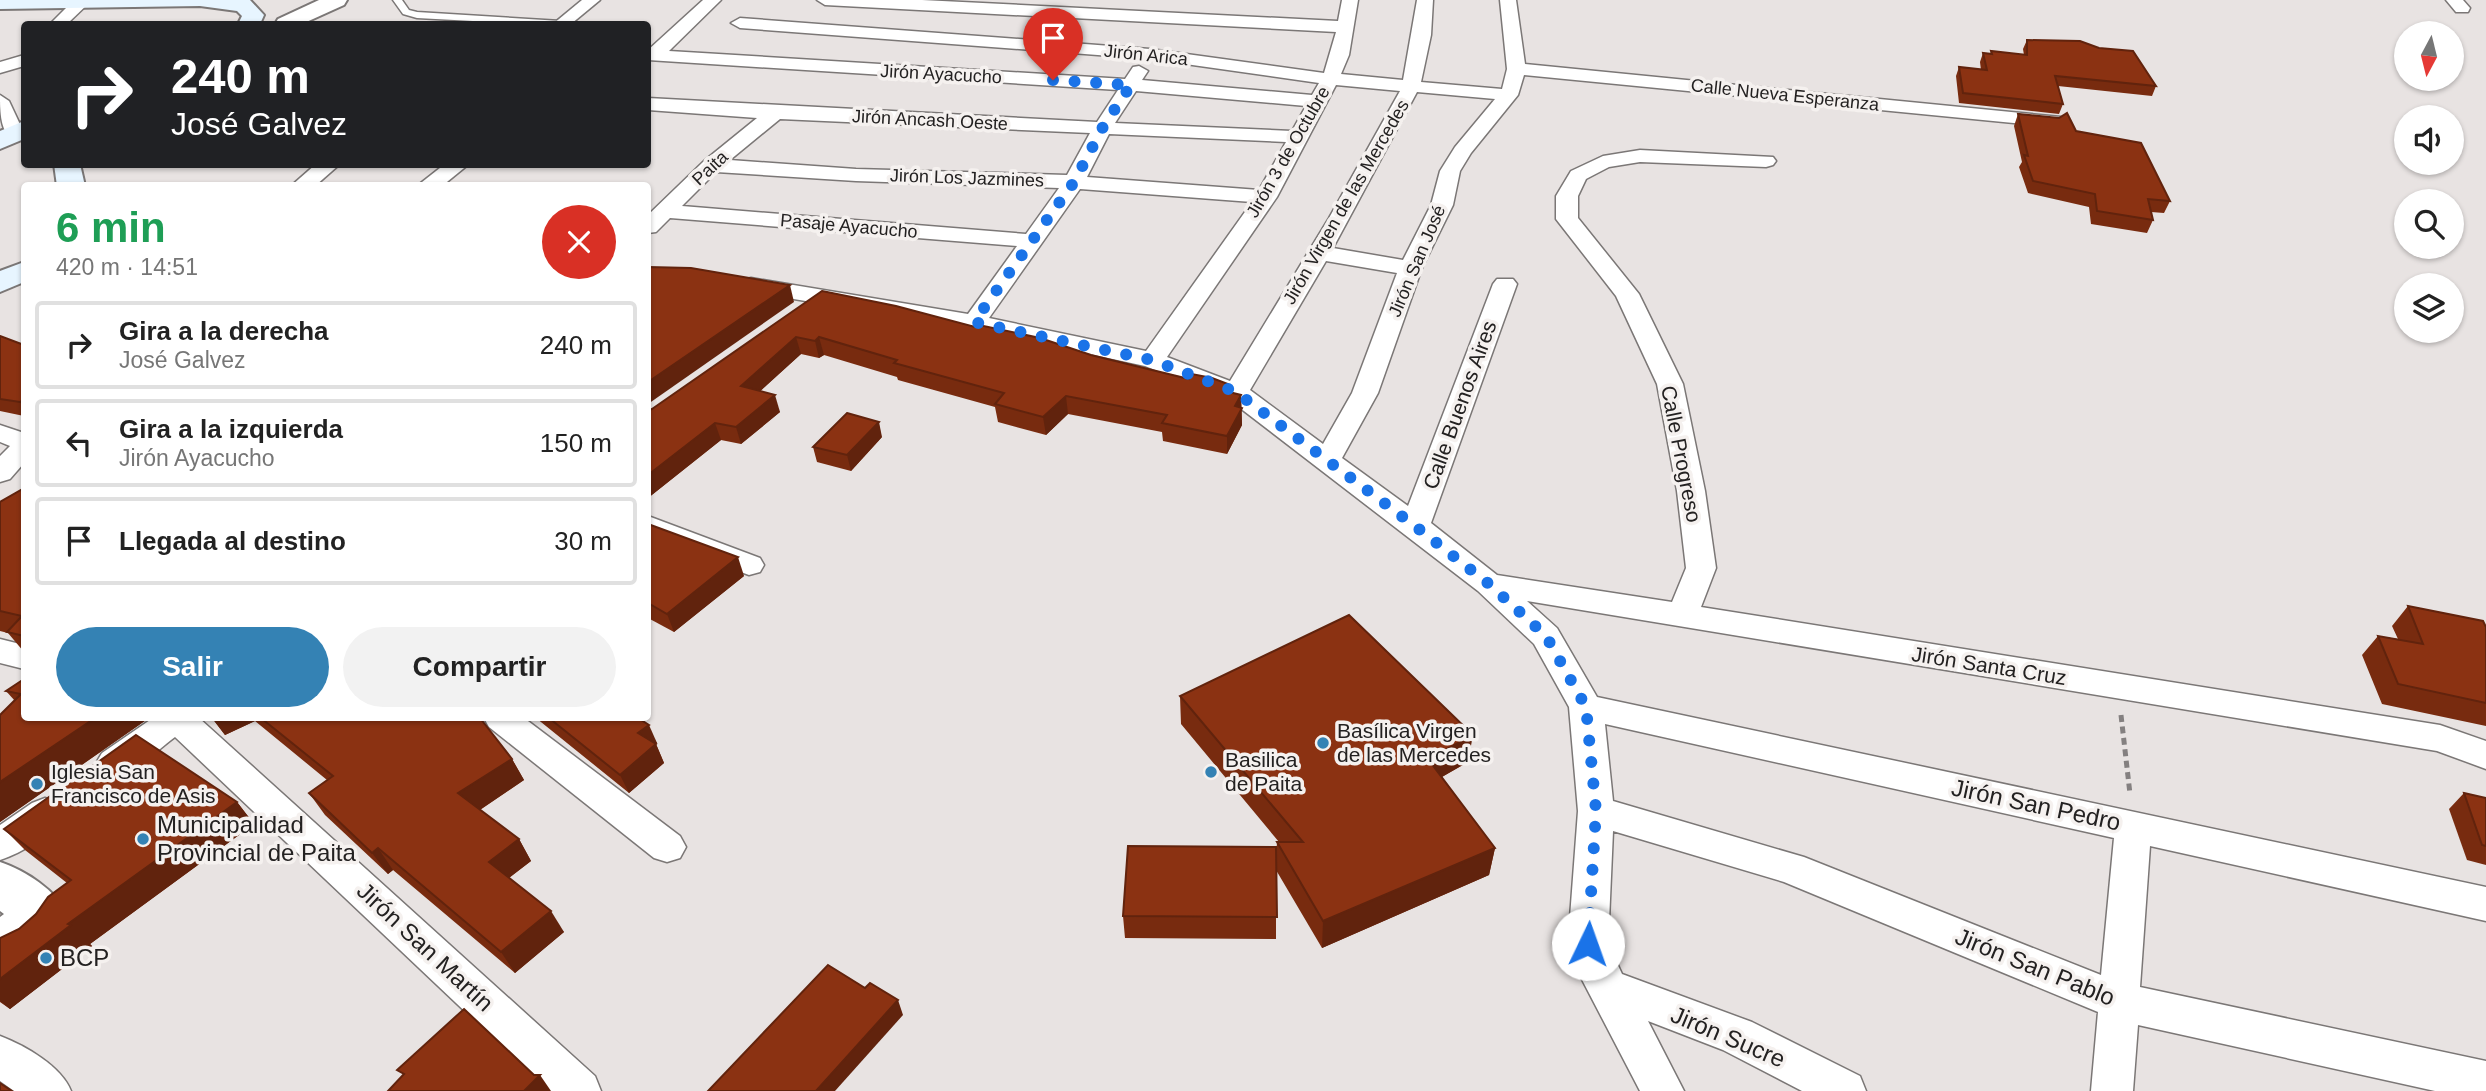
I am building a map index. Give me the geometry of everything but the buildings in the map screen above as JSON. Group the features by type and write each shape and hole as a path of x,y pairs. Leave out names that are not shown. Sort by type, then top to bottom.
{"main road":[{"path":"0,4 200,0 244,5 253,15 250,21"},
{"path":"0,156 16,139"},
{"path":"0,283 21,272"}],"street":[{"path":"292,21 336,0"},
{"path":"565,21 592,0"},
{"path":"651,55 713,0"},
{"path":"825,0 1346,27"},
{"name":"Jirón 3 de Octubre","path":"1152,360 1266,197 1330,79 1346,27 1350,0"},
{"name":"Jirón Virgen de las Mercedes","path":"1236,392 1319,253 1411,87 1422,35 1425,0"},
{"path":"1508,0 1516,69"},
{"path":"61,21 83,1"},
{"path":"701,59 754,8"},
{"path":"974,322 1074,182 1103,127 1172,17"},
{"name":"Jirón Arica","path":"730,32 1150,54 1330,79 1509,95"},
{"name":"Jirón Ayacucho","path":"651,56 1131,85 1318,101"},
{"path":"0,68 21,61"},
{"name":"Jirón San José","path":"1327,460 1365,393 1410,268 1433,228 1450,170 1509,95 1516,69"},
{"name":"Calle Nueva Esperanza","path":"1516,69 2054,121"},
{"path":"0,101 16,139"},
{"name":"Jirón Ancash Oeste","path":"651,104 775,113 1297,136"},
{"name":"Paita","path":"651,224 711,165 775,113"},
{"name":"Calle Progreso","path":"1682,617 1701,568 1691,491 1670,384 1627,294 1567,219 1567,196 1578,175 1603,162 1640,156 1766,160"},
{"name":"Jirón Los Jazmines","path":"711,165 856,174 1074,182 1266,197"},
{"path":"306,182 325,168"},
{"path":"433,182 453,168"},
{"name":"Pasaje Ayacucho","path":"665,211 1033,241"},
{"path":"1319,253 1410,268"},
{"path":"727,281 974,322 1152,360 1236,392 1489,584 1546,636 1586,707 1596,811 1588,944 1591,957 1662,1091"},
{"name":"Calle Buenos Aires","path":"1415,526 1506,284"},
{"path":"788,320 820,298"},
{"path":"0,433 21,441"},
{"path":"0,473 21,450"},
{"path":"651,528 749,565"},
{"name":"Jirón Santa Cruz","path":"1489,584 2440,738 2486,755"},
{"path":"0,651 21,656"},
{"name":"Jirón San Pedro","path":"1586,707 2486,904"},
{"path":"0,845 173,721"},
{"name":"Jirón San Martín","path":"180,721 576,1090"},
{"path":"505,721 667,847"},
{"name":"Jirón San Pablo","path":"1596,811 1791,868 2121,1002 2486,1082"},
{"path":"2112,1091 2133,827"},
{"path":"0,883 43,915 0,945"},
{"name":"Jirón Sucre","path":"1609,988 1737,1036 1845,1091"},
{"path":"0,1056 50,1091"}],"lane":[{"path":"397,0 406,12 417,15 513,21"}],"path":[{"path":"2118,687 2133,827"}],"place":[{"name":"Basílica Virgen de las Mercedes","path":"1323,743"},
{"name":"Basilica de Paita","path":"1211,772"},
{"name":"Iglesia San Francisco de Asis","path":"37,784"},
{"name":"Municipalidad Provincial de Paita","path":"143,839"},
{"name":"BCP","path":"46,958"}],"route":[{"path":"1053,80 1131,85 1103,127 1074,182 974,322 1152,360 1236,392 1489,584 1546,636 1586,707 1596,811 1588,944"}]}
